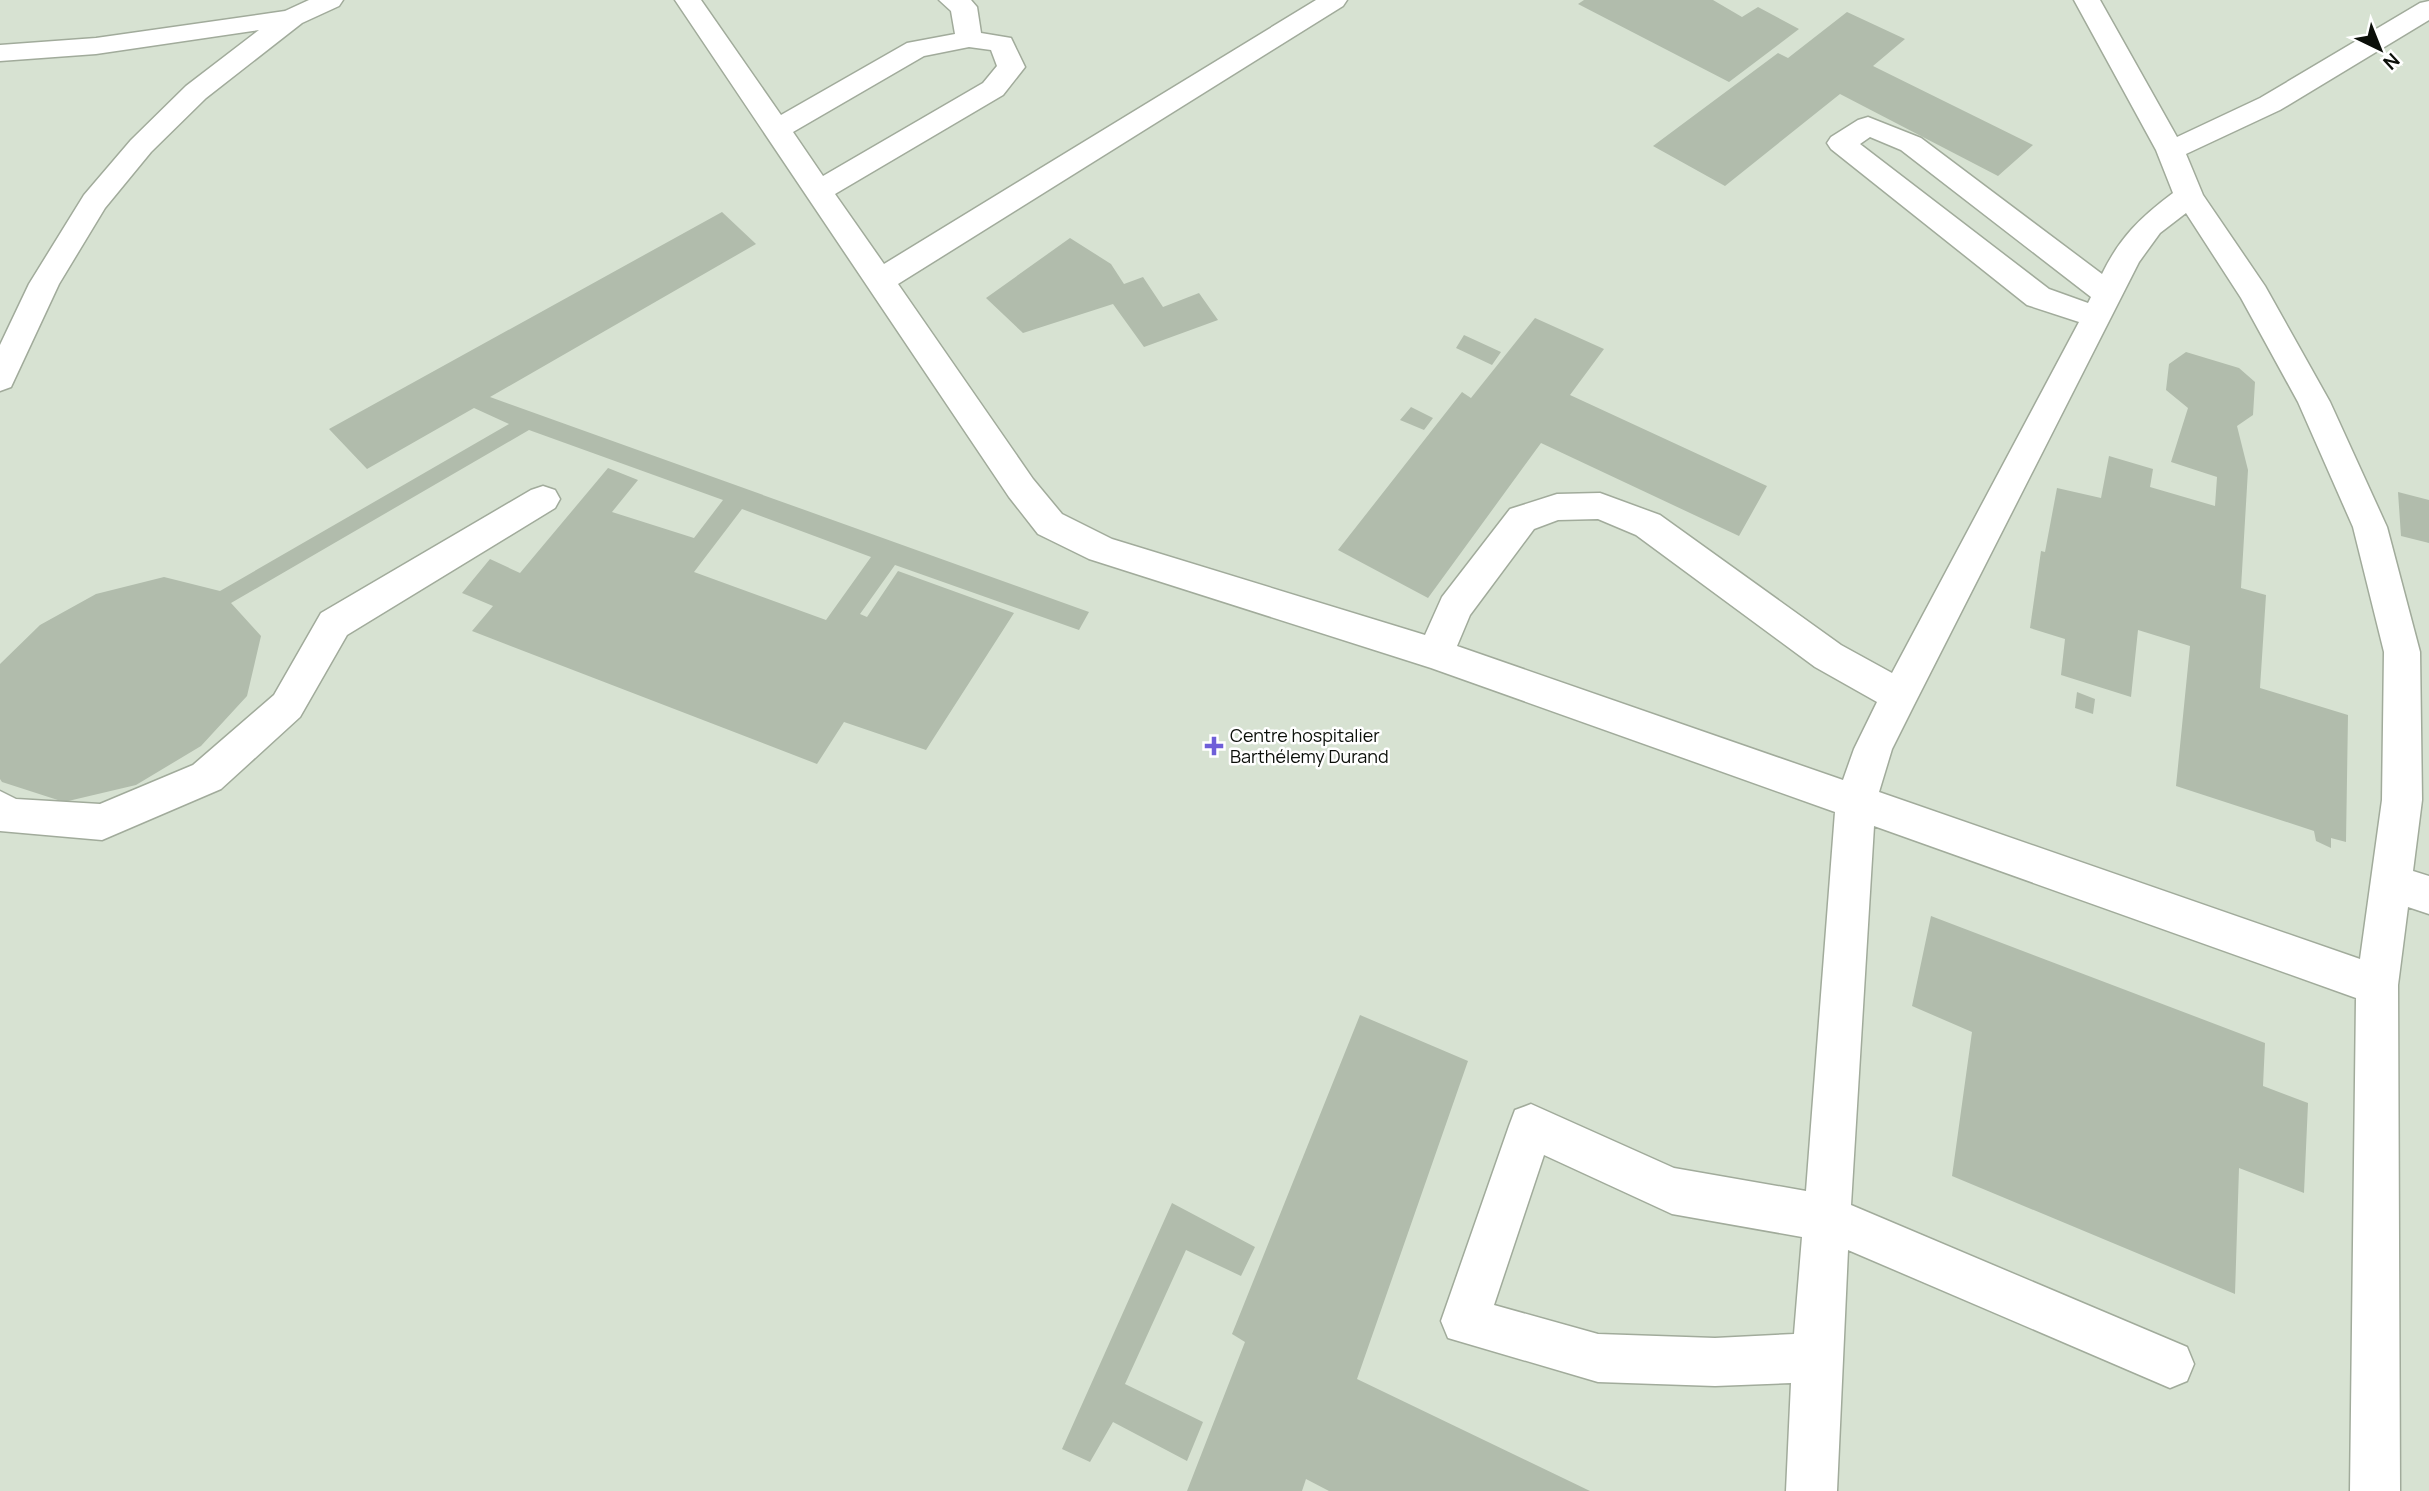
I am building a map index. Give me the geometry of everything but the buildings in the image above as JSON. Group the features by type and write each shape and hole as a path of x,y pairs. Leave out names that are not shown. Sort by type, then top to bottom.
{"lane":[{"path":"0,379 44,284 94,202 141,146 196,92 292,17 330,0"},
{"path":"688,0 1021,488 1050,524 1101,549 1435,654 2377,985"},
{"path":"952,0 964,7 969,39"},
{"path":"880,281 1335,0"},
{"path":"2087,0 2170,150 2189,195 2253,294 2314,402 2371,527 2402,652 2402,800 2410,889 2377,985 2375,1491"},
{"path":"2170,150 2212,135 2247,116 2429,9"},
{"path":"0,53 96,46 292,17"},
{"path":"776,129 916,49 969,39 1002,44 1011,66 993,89 818,191"},
{"path":"1868,126 1911,144 2102,306 2038,297 1841,143 1868,126"},
{"path":"1811,1491 1817,1357 1856,801 1873,749 1899,696 2102,306 2124,258 2149,226 2189,195"},
{"path":"0,809 6,816 102,822 207,778 287,706 334,624 543,499"},
{"path":"1435,654 1455,607 1522,519 1557,506 1600,506 1648,525 1828,656 1899,696"},
{"path":"1817,1357 1715,1362 1598,1357 1465,1321 1531,1126 1672,1191 1827,1218 2170,1364"}],"place":[{"name":"Centre hospitalier Barthélemy Durand","path":"1214,746"}]}
